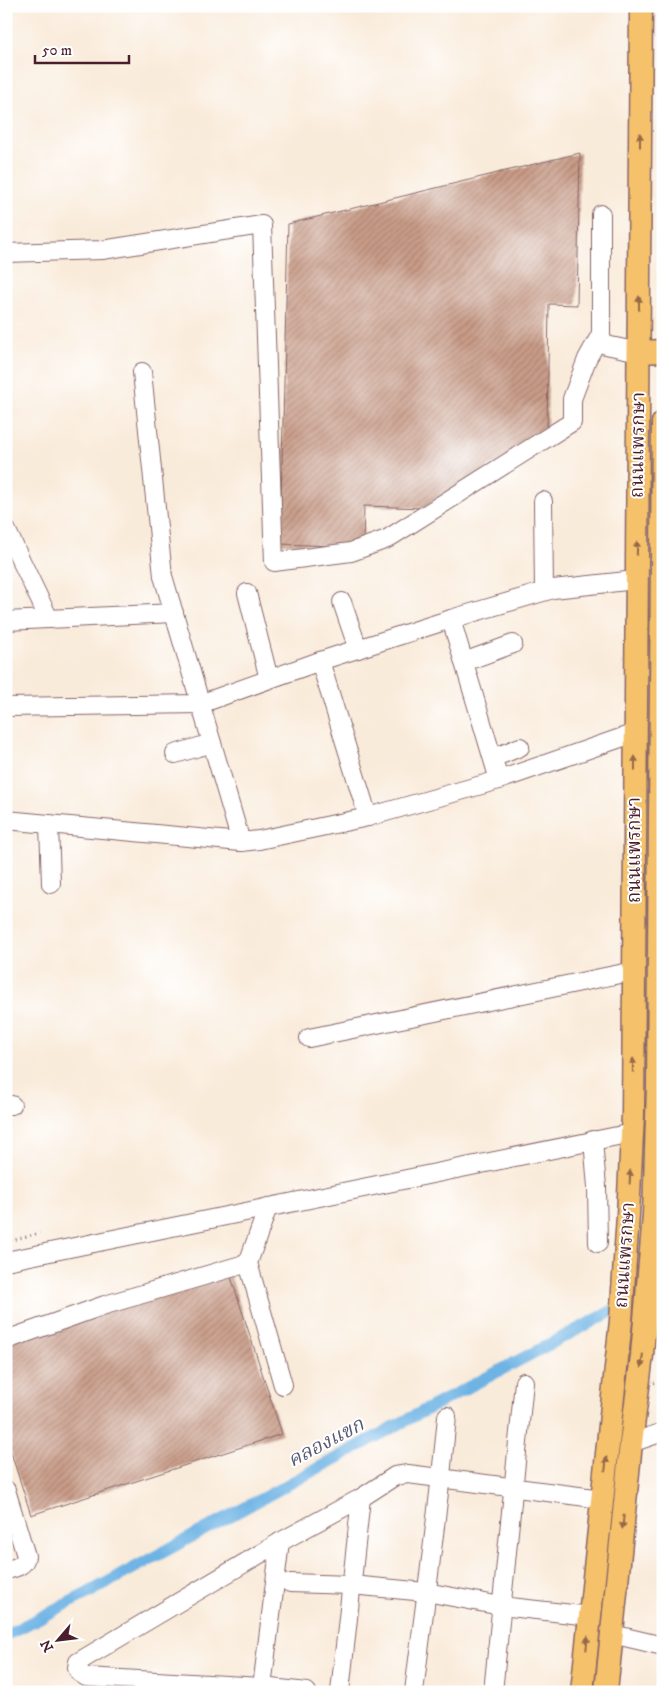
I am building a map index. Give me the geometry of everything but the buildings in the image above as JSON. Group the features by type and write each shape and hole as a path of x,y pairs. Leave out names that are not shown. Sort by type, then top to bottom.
{"main road":[{"name":"ถนนแพรกษา","path":"582,1692 624,1278 632,1134 641,6"},
{"path":"639,352 663,351"},
{"name":"ถนนแพรกษา","path":"606,1692 647,1312 661,1086 663,423"}],"street":[{"path":"601,214 601,339 606,345 639,352"},
{"path":"6,253 102,250 262,225 274,562 351,552 387,539 572,422 572,400 600,334"},
{"path":"142,372 163,576 241,842"},
{"path":"543,501 544,591"},
{"path":"6,529 50,619"},
{"path":"6,707 200,704 358,649 553,588 636,580"},
{"path":"247,593 269,679"},
{"path":"342,602 358,649"},
{"path":"6,621 174,613"},
{"path":"451,619 500,780"},
{"path":"464,662 513,644"},
{"path":"320,662 368,817"},
{"path":"6,820 241,842 259,840 368,817 500,780 635,733"},
{"path":"175,754 212,743"},
{"path":"493,758 520,748"},
{"path":"49,824 51,884"},
{"path":"309,1038 634,971"},
{"path":"6,1261 593,1140 632,1134"},
{"path":"593,1140 597,1187 598,1243"},
{"path":"268,1207 248,1263 284,1385"},
{"path":"6,1340 105,1305 248,1263"},
{"path":"493,1692 524,1382"},
{"path":"414,1692 442,1479 447,1416"},
{"path":"632,1443 663,1432"},
{"path":"307,1692 262,1687 86,1677 77,1668 78,1662 280,1542 361,1498 395,1476 408,1474 602,1499"},
{"path":"6,1490 26,1556 25,1561 20,1566 6,1570"},
{"path":"340,1692 361,1498"},
{"path":"262,1687 280,1542"},
{"path":"290,1583 351,1585 426,1592 501,1606 590,1616"},
{"path":"612,1634 663,1646"}],"path":[{"path":"6,1242 40,1233"}],"waterway":[{"name":"คลองแขก","path":"6,1635 88,1593 414,1416 663,1284"}]}
